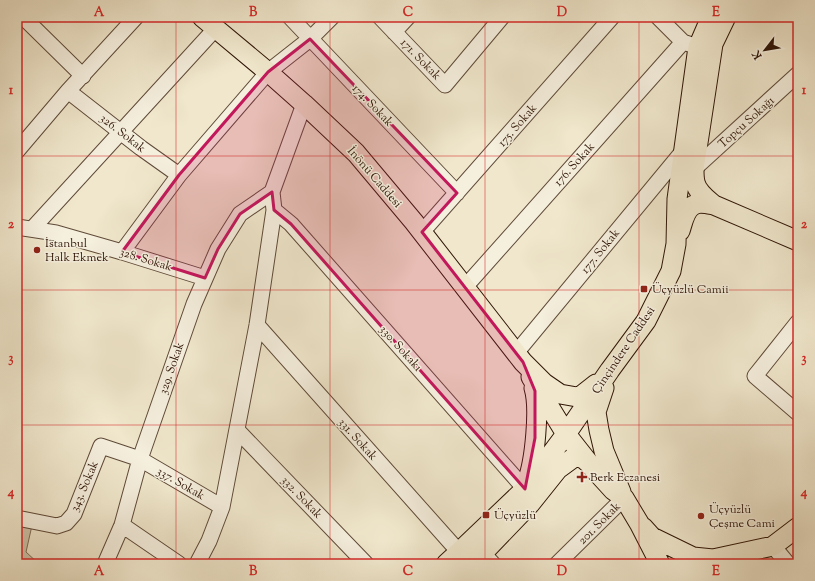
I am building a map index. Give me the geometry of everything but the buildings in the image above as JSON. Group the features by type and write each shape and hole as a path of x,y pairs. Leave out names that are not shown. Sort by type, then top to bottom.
{"main road":[{"name":"Çinçindere Caddesi","path":"470,560 566,434 646,320 671,271 676,244 677,200 684,150 691,44 711,17"},
{"path":"726,17 713,44 694,169 695,183 699,191 714,205 798,241"},
{"name":"İnönü Caddesi","path":"209,23 268,72 356,153 422,232 523,363"},
{"path":"676,244 684,219 689,209 695,204 714,205"},
{"path":"523,363 560,394 577,397 582,396 610,370"},
{"path":"523,363 566,434 592,467"},
{"path":"523,363 535,391 537,408 535,438 530,473 525,489"},
{"path":"610,370 596,412 599,430 604,451 624,498 639,523 655,562"},
{"path":"470,560 530,504 558,469 573,458 578,457 584,459 613,490 624,498"},
{"path":"639,523 652,537 693,557 713,559 773,546"},
{"path":"750,564 798,527"}],"street":[{"path":"23,17 83,76"},
{"path":"17,151 68,91 136,17"},
{"name":"174. Sokak","path":"290,17 457,193"},
{"path":"122,252 179,175 268,72 310,39 332,17"},
{"name":"171. Sokak","path":"380,17 445,84 502,17"},
{"path":"394,32 408,17"},
{"name":"175. Sokak","path":"422,232 612,17"},
{"path":"658,17 691,44"},
{"path":"32,229 121,131 209,23"},
{"name":"176. Sokak","path":"465,287 691,44"},
{"name":"Topçu Sokağı","path":"694,169 798,75"},
{"name":"326. Sokak","path":"68,91 179,175"},
{"path":"197,564 209,541 222,507 257,325 274,210 272,192 304,104"},
{"name":"177. Sokak","path":"523,363 684,150"},
{"name":"329. Sokak","path":"105,564 122,524 140,459 194,304 218,249 240,214 272,192"},
{"name":"330. Sokakı","path":"274,210 291,224 525,489"},
{"name":"328. Sokak","path":"17,227 56,233 205,278"},
{"path":"798,322 755,376 798,413"},
{"name":"331. Sokak","path":"257,325 470,560"},
{"name":"332. Sokak","path":"237,430 366,564"},
{"name":"337. Sokak","path":"101,446 140,459 222,507"},
{"name":"343. Sokak","path":"17,518 57,526 66,523 74,514 101,446"},
{"name":"201. Sokak","path":"557,564 624,498"},
{"path":"122,524 179,564"},
{"path":"773,546 788,564"}],"highlighted area":[{"path":"310,39 457,193 422,232 523,362 535,391 535,438 525,489 291,224 274,210 272,192 240,214 218,249 205,278 122,252 179,175 268,72"}],"shaded area":[{"path":"17,519 33,521 26,552 39,564 17,564"}],"place":[{"name":"İstanbul Halk Ekmek","path":"37,250"},
{"name":"Üçyüzlü Camii","path":"644,289"},
{"name":"Berk Eczanesi","path":"582,477"},
{"name":"Üçyüzlü","path":"486,515"},
{"name":"Üçyüzlü Çeşme Cami","path":"701,516"}]}
